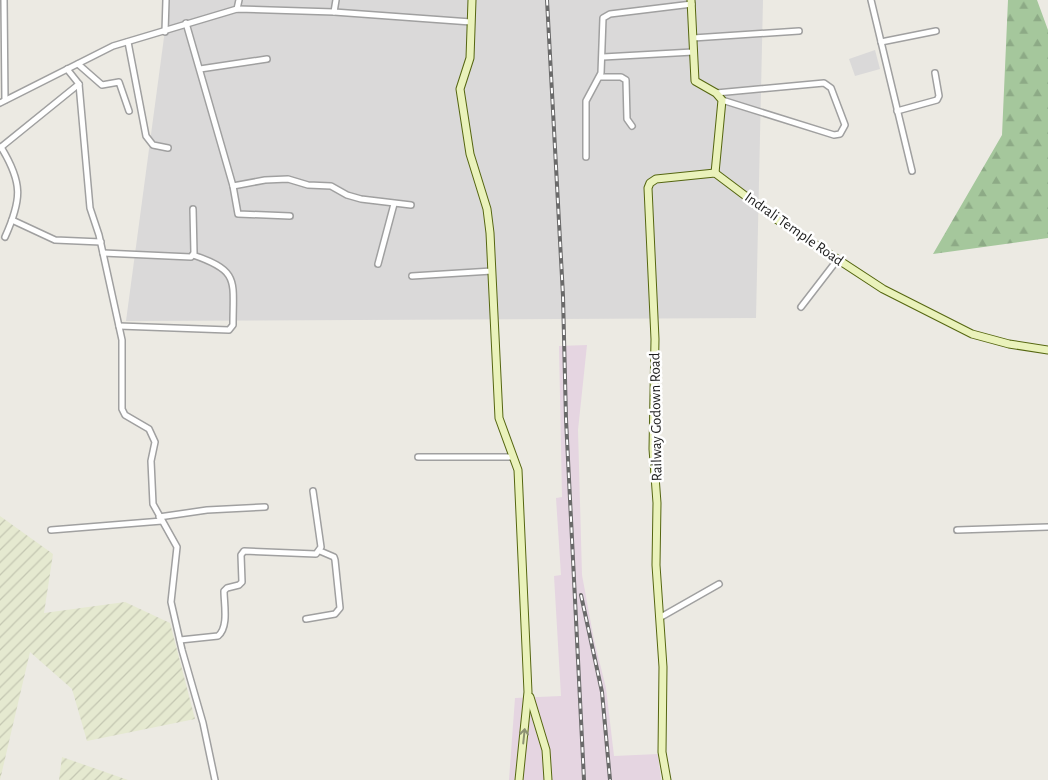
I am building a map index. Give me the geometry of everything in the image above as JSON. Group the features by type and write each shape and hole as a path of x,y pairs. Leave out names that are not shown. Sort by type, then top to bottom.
{"street":[{"path":"4,0 2,102 113,46 237,9 334,12 471,22"},
{"path":"165,32 166,0"},
{"path":"237,9 239,0"},
{"path":"334,12 336,0"},
{"path":"472,0 470,58 460,89 470,154 487,209 499,418 518,470 528,692 519,780"},
{"path":"871,0 912,171"},
{"path":"586,157 587,96 600,77 603,57 601,21 606,16 692,2 695,81 716,93 722,100 834,135 840,134 845,129 831,88 824,83 716,93"},
{"path":"186,23 200,69 214,127 233,186 238,214 290,216"},
{"path":"693,38 799,31"},
{"path":"881,42 936,31"},
{"path":"128,42 146,136 153,145 168,148"},
{"path":"603,57 693,52"},
{"path":"200,69 267,59"},
{"path":"78,64 102,85 119,82 129,111"},
{"path":"67,69 79,84 90,208 101,242 122,340 122,409 126,415 149,429 155,442 150,461 153,504 177,546 172,602 180,640 203,723 214,780"},
{"path":"897,111 937,100 939,96 935,73"},
{"path":"600,77 621,77 626,80 627,119 632,126"},
{"path":"4,237 12,220 19,192 18,184 1,148 79,84"},
{"path":"714,173 722,100"},
{"name":"Indrali Temple Road","path":"714,173 776,219 883,289 972,334 1009,344 1048,350"},
{"name":"Railway Godown Road","path":"667,780 662,752 661,617 656,565 657,503 653,449 655,339 648,188 650,183 656,179 714,173"},
{"path":"233,186 265,180 288,179 308,185 331,186 347,196 411,205"},
{"path":"378,264 394,204"},
{"path":"193,209 193,255"},
{"path":"12,220 55,240 101,242"},
{"path":"103,253 188,258 193,255"},
{"path":"119,326 229,330 233,325 233,282 227,271 221,266 193,255"},
{"path":"801,308 838,259"},
{"path":"412,276 492,271"},
{"path":"418,457 513,457"},
{"path":"313,491 320,551"},
{"path":"51,530 160,519 207,510 264,507"},
{"path":"957,530 1048,527"},
{"path":"180,640 218,636 222,633 224,627 224,591 242,582 241,555 244,551 316,554 320,551"},
{"path":"306,619 335,614 340,608 334,557 320,551"},
{"path":"661,617 719,584"},
{"path":"528,692 546,750 548,780"}],"shaded area":[{"path":"169,0 763,0 756,318 126,321"},
{"path":"875,50 880,69 855,76 849,59"},
{"path":"587,345 578,430 582,575 594,640 606,688 614,756 658,754 661,780 509,780 515,698 561,696 554,576 561,575 556,498 562,497 559,346"}],"green space":[{"path":"1008,0 1037,0 1048,30 1048,238 933,254 1002,135"},
{"path":"0,516 53,554 44,613 125,602 170,623 195,719 87,741 72,689 30,652 0,780"},
{"path":"62,757 128,780 59,780"}],"railway":[{"path":"547,0 563,296 566,419 584,780"},
{"path":"581,595 602,692 610,780"}]}
